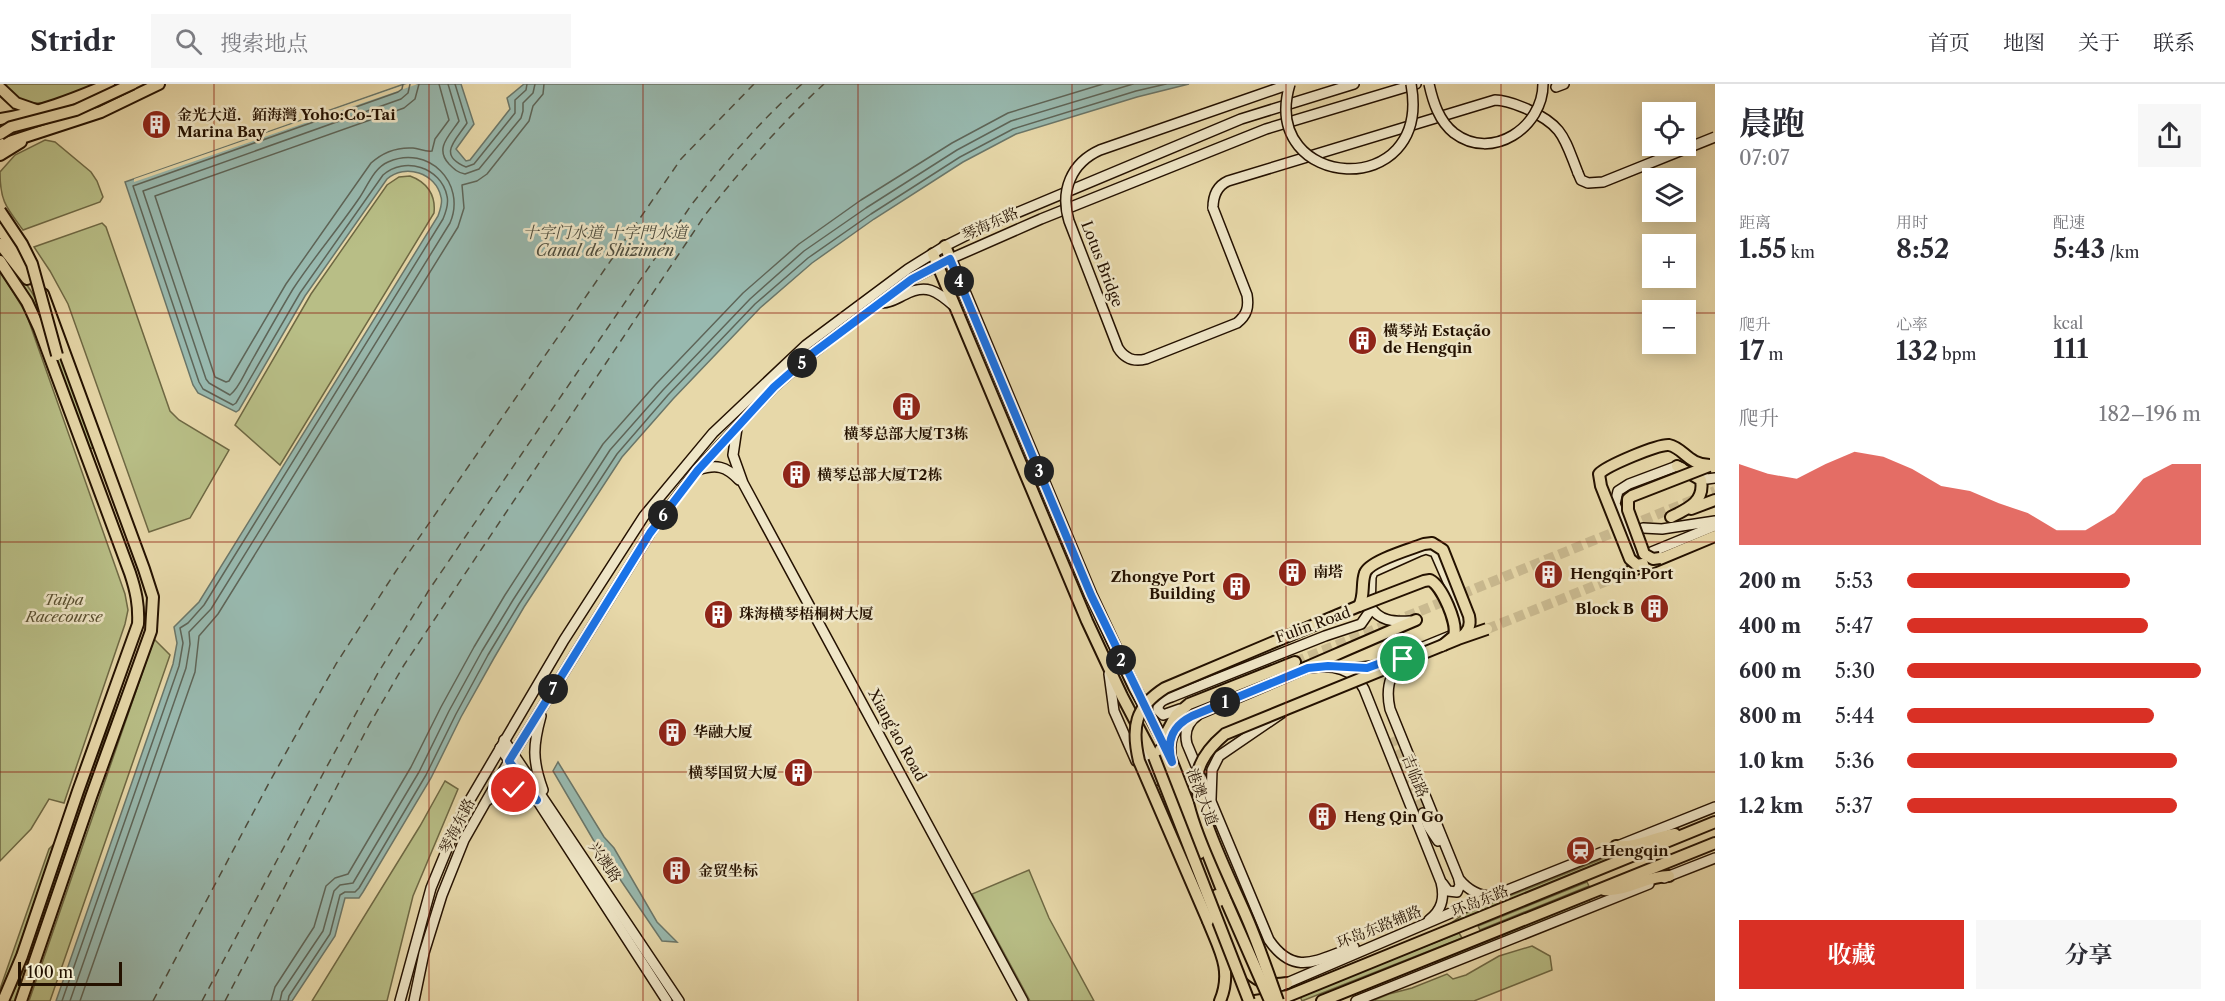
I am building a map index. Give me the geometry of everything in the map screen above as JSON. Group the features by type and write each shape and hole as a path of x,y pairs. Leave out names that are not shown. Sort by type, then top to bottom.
{"main road":[{"path":"0,119 42,110 109,84"},
{"path":"0,134 11,127 76,110 132,84"},
{"path":"0,145 101,112 159,84"},
{"name":"Lotus Bridge","path":"1411,84 1413,102 1411,122 1396,148 1389,156 1373,165 1355,170 1345,170 1316,160 1306,153 1293,136 1286,108 1290,84 1100,150 1086,158 1072,174 1066,190 1065,204 1069,221 1118,348 1124,356 1131,360 1140,360 1156,355 1237,323 1245,315 1247,295 1213,208 1215,193 1221,185 1228,182 1496,100 1512,103 1539,114 1555,125 1564,137 1581,180 1588,183 1603,182 1715,137"},
{"name":"琴海东路","path":"400,1001 430,888 461,815 564,640 644,516 713,433 806,345 860,303 945,246 1021,209 1241,119 1354,84"},
{"name":"琴海东路","path":"414,1001 424,953 442,895 464,840 512,757 650,533 698,470 774,387 813,353 879,302 912,279 950,259 1041,219 1266,129 1416,84"},
{"path":"1429,84 1434,104 1445,124 1461,137 1486,143 1504,141 1524,128 1536,114 1543,95 1544,84"},
{"path":"0,88 8,98 16,103 31,110 42,110"},
{"path":"21,115 15,122 15,128 21,134 28,135"},
{"path":"0,155 42,131"},
{"path":"0,211 32,264 57,355"},
{"path":"0,229 44,295 144,569 152,592 153,605 151,631 21,1001"},
{"path":"0,244 39,294 62,340"},
{"name":"港澳大道","path":"945,246 1091,595 1134,687 1165,744 1227,903 1256,1001"},
{"name":"港澳大道","path":"933,254 1108,666 1154,757 1230,951 1256,1001"},
{"path":"0,259 39,315 57,355 114,509 140,585 142,599 138,624 22,956 3,1001"},
{"path":"0,259 27,302 47,346 135,586 138,598 138,624"},
{"path":"879,302 885,303 914,289 924,288 943,297 954,306"},
{"name":"Xiang'ao Road","path":"736,428 733,455 743,483 1023,1001"},
{"path":"1643,564 1637,565 1630,559 1601,486 1599,474 1607,467 1664,446 1675,448 1696,463 1713,464"},
{"path":"1660,558 1653,559 1644,554 1628,510 1628,500 1632,496 1713,464"},
{"path":"698,470 718,466 732,472 743,483"},
{"path":"1715,478 1707,479 1677,466 1623,487 1616,494 1615,504 1632,545 1640,553 1649,553 1715,526"},
{"path":"1677,466 1701,480 1702,486 1696,502 1671,517 1715,500"},
{"path":"1701,505 1715,494"},
{"path":"1643,528 1662,530 1715,521"},
{"path":"1624,574 1643,564 1715,536"},
{"path":"1416,620 1383,619 1365,606 1364,576 1368,567 1424,544 1432,543 1443,550 1471,623 1469,629 1458,639"},
{"name":"Fulin Road","path":"1294,662 1163,715 1158,710 1157,706 1165,699 1325,636 1354,627 1365,620 1370,611 1365,606 1371,577 1376,569 1420,551 1431,550 1438,556 1463,616 1463,628 1460,632 1367,668 1334,667"},
{"path":"1258,914 1252,923 1230,929 1211,922 1139,761 1135,733 1144,704 1165,688 1424,581 1434,582 1442,592 1456,632 1452,640 1442,646"},
{"path":"1172,762 1169,744 1177,725 1192,716 1416,620"},
{"path":"1278,1001 1200,801 1197,780 1200,763 1225,734 1487,629"},
{"name":"吉临路","path":"1411,652 1395,669 1389,683 1387,690 1390,710 1457,876 1466,887 1479,895 1501,894"},
{"path":"1108,666 1114,711 1226,970"},
{"path":"1308,668 1334,667"},
{"name":"吉临路","path":"1334,667 1346,671 1361,682 1442,882"},
{"path":"1134,687 1248,972 1257,981 1267,985 1287,983"},
{"path":"1373,712 1372,702 1378,696 1390,710"},
{"path":"1123,699 1195,873 1211,922 1226,970 1226,984 1220,1001"},
{"path":"544,704 534,743 534,758 548,803"},
{"path":"1211,801 1212,770 1218,756 1291,707"},
{"path":"1165,744 1170,722 1182,708"},
{"path":"1207,710 1191,721 1185,736 1269,940 1277,951 1294,962 1311,963 1352,948 1402,934"},
{"name":"兴澳路","path":"502,744 548,803 679,1001"},
{"name":"兴澳路","path":"512,757 537,800 667,1001"},
{"path":"486,802 496,794 514,790 537,800"},
{"name":"环岛东路辅路","path":"1256,1001 1287,983 1402,934 1715,807"},
{"path":"1423,813 1428,826 1450,861"},
{"name":"环岛东路","path":"1256,1001 1288,996 1715,822"},
{"path":"1616,846 1634,846 1662,836 1690,832"},
{"path":"1322,1001 1715,843"},
{"path":"1356,1001 1715,858"},
{"path":"1442,882 1448,891 1457,892 1460,885 1457,876"},
{"path":"1598,890 1618,890 1648,878 1669,876"},
{"path":"1419,927 1433,916 1442,904 1444,897 1442,882"},
{"path":"1227,903 1270,1001"},
{"path":"667,1001 673,992"}],"green space":[{"path":"5,84 97,84 61,99 36,103 25,101 14,95"},
{"path":"45,140 55,142 91,172 103,197 100,202 23,230 5,203 1,190 0,172 15,155"},
{"path":"410,176 429,190 432,195 434,213 280,465 235,425 311,294 387,185 399,177"},
{"path":"102,223 106,227 170,411 179,420 229,450 190,518 149,532 68,304 34,247"},
{"path":"0,235 11,262 48,321 96,447 89,449 52,348 18,280 0,255"},
{"name":"Taipa Racecourse","path":"0,271 26,313 125,594 128,610 64,803 49,799 31,829 0,861"},
{"path":"141,628 16,1001 9,1001 22,974"},
{"path":"154,639 170,655 50,1001 29,1001"},
{"path":"445,781 458,789 413,896 387,1001 312,1001 420,826"},
{"path":"54,844 8,979 0,994 49,849"},
{"path":"1624,853 1451,923 1464,914 1612,855"},
{"path":"1029,870 1049,918 1094,1001 1030,1001 972,894"},
{"path":"1587,882 1589,886 1480,930 1478,926"},
{"path":"1589,900 1591,903 1436,966 1435,962"},
{"path":"1459,933 1462,938 1302,1001 1300,996"},
{"path":"1532,946 1550,956 1552,970 1474,1001 1372,1001 1447,974 1453,979 1466,975 1499,956"}],"water":[{"name":"十字门水道 十字門水道 Canal de Shizimen","path":"404,84 461,84 474,124 456,149 466,161 470,160 510,109 507,98 524,84 1189,84 1137,97 1016,134 963,162 874,219 812,263 760,308 673,399 622,457 524,607 461,717 431,778 363,892 359,898 345,898 335,936 292,1001 56,1001 173,664 177,643 174,627 199,602 438,216 442,202 433,182 419,173 402,172 387,179 305,296 236,412 198,393 193,385 125,182"},
{"path":"558,762 604,837 614,848 657,922 677,942 662,941 594,841 553,771"}],"pier":[{"path":"407,84 418,84 134,182 134,179"}],"ferry route":[{"path":"153,1001 270,781 336,664 396,571 681,159 754,84"},
{"path":"202,1001 378,673 429,590 692,204 744,141 802,84"},
{"path":"225,1001 369,725 404,665 705,215 762,147 824,84"}],"tunnel":[{"path":"1295,662 1715,491"},
{"path":"1487,629 1624,574"},
{"path":"1393,737 1423,813"}],"place":[{"name":"金光大道．銆海灣 Yoho:Co-Tai Marina Bay","path":"156,124"},
{"name":"橫琴站 Estação de Hengqin","path":"1362,340"},
{"name":"横琴总部大厦T3栋","path":"906,407"},
{"name":"横琴总部大厦T2栋","path":"796,475"},
{"name":"南塔","path":"1292,572"},
{"name":"Hengqin Port","path":"1549,574"},
{"name":"Zhongye Port Building","path":"1236,586"},
{"name":"Block B","path":"1655,609"},
{"name":"珠海横琴梧桐树大厦","path":"718,614"},
{"name":"华融大厦","path":"672,732"},
{"name":"横琴国贸大厦","path":"799,773"},
{"name":"Heng Qin Go","path":"1323,817"},
{"name":"Hengqin","path":"1581,851"},
{"name":"金贸坐标","path":"677,871"}],"route":[{"path":"514,790 537,800 509,761 650,533 698,470 774,387 813,353 912,279 950,259 1091,595 1172,762 1169,744 1172,734 1177,725 1185,719 1308,668 1328,666 1367,668 1411,652 1403,659"}]}
